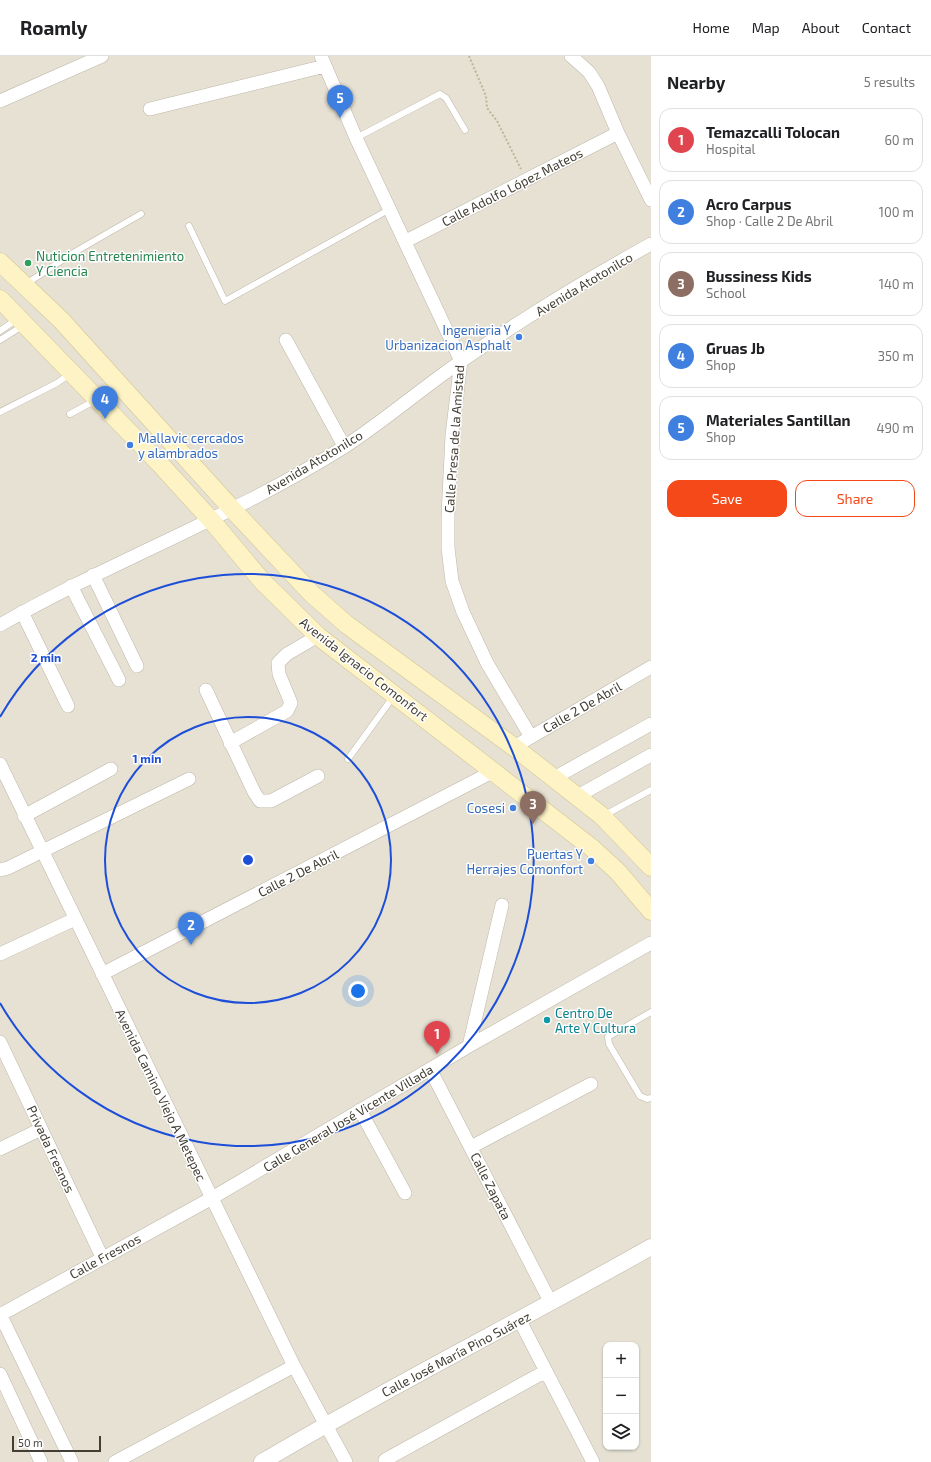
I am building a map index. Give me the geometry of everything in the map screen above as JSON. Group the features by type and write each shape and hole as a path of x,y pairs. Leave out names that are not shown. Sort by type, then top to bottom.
{"main road":[{"name":"Avenida Ignacio Comonfort","path":"0,262 61,320 233,510 312,594 346,624 514,747 602,816 651,867"},
{"name":"Avenida Ignacio Comonfort","path":"0,299 211,520 262,581 318,636 592,848 618,872 651,911"}],"street":[{"path":"0,102 102,56"},
{"path":"571,56 593,78 603,95 618,133 651,200"},
{"path":"150,109 323,61"},
{"name":"Calle Presa de la Amistad","path":"323,61 356,138 406,241 461,361 452,434 448,516 448,548 452,581 463,612 487,663 531,737"},
{"name":"Calle Adolfo López Mateos","path":"406,241 618,133"},
{"name":"Avenida Atotonilco","path":"0,625 93,575 233,510 344,446 461,361 589,278 651,244"},
{"path":"286,340 344,446"},
{"path":"93,575 137,666"},
{"path":"71,586 119,680"},
{"path":"22,612 68,706"},
{"path":"230,743 287,711 291,704 279,674 278,663 287,654 318,636"},
{"name":"Calle 2 De Abril","path":"514,747 651,667"},
{"path":"206,690 230,743 260,801 271,801 318,776"},
{"path":"554,778 651,724"},
{"path":"576,797 651,755"},
{"name":"Avenida Camino Viejo A Metepec","path":"0,764 41,851 294,1366 346,1462"},
{"path":"24,816 111,769"},
{"name":"Calle 2 De Abril","path":"102,974 494,771"},
{"path":"0,870 8,868 189,779"},
{"path":"469,1046 502,905"},
{"path":"0,954 75,919"},
{"name":"Calle General José Vicente Villada","path":"212,1198 469,1046 651,943"},
{"name":"Privada Fresnos","path":"0,1042 102,1257"},
{"name":"Calle Zapata","path":"430,1069 551,1303"},
{"path":"470,1147 591,1084"},
{"path":"360,1110 405,1193"},
{"path":"0,1149 41,1129"},
{"name":"Calle Fresnos","path":"0,1314 212,1198"},
{"name":"Calle José María Pino Suárez","path":"262,1462 326,1424 551,1303 651,1247"},
{"path":"0,1314 72,1462"},
{"path":"519,1319 593,1462"},
{"path":"115,1462 294,1366"},
{"path":"385,1460 546,1371"},
{"path":"0,1374 41,1462"}],"lane":[{"path":"356,138 440,94 446,98 465,130"},
{"path":"189,226 224,301 390,209"},
{"path":"24,285 73,253 141,214"},
{"path":"0,331 22,321"},
{"path":"0,340 22,321"},
{"path":"0,412 57,383 72,373"},
{"path":"70,414 97,399"},
{"path":"348,759 394,694"},
{"path":"602,816 651,790"},
{"path":"651,1012 608,1037 609,1044 640,1096 647,1099 651,1098"}],"path":[{"path":"469,56 486,96 487,108 497,121 526,179"}],"shaded area":[{"path":"0,56 651,56 651,1462 0,1462"}],"place":[{"name":"Materiales Santillan","path":"340,118"},
{"name":"Nuticion Entretenimiento Y Ciencia","path":"28,263"},
{"name":"Ingenieria Y Urbanizacion Asphalt","path":"519,337"},
{"name":"Gruas Jb","path":"105,419"},
{"name":"Mallavic cercados y alambrados","path":"130,445"},
{"name":"Cosesi","path":"513,808"},
{"name":"Bussiness Kids","path":"533,824"},
{"name":"Puertas Y Herrajes Comonfort","path":"591,861"},
{"name":"Acro Carpus","path":"191,945"},
{"name":"Centro De Arte Y Cultura","path":"547,1020"},
{"name":"Temazcalli Tolocan","path":"437,1054"}]}
